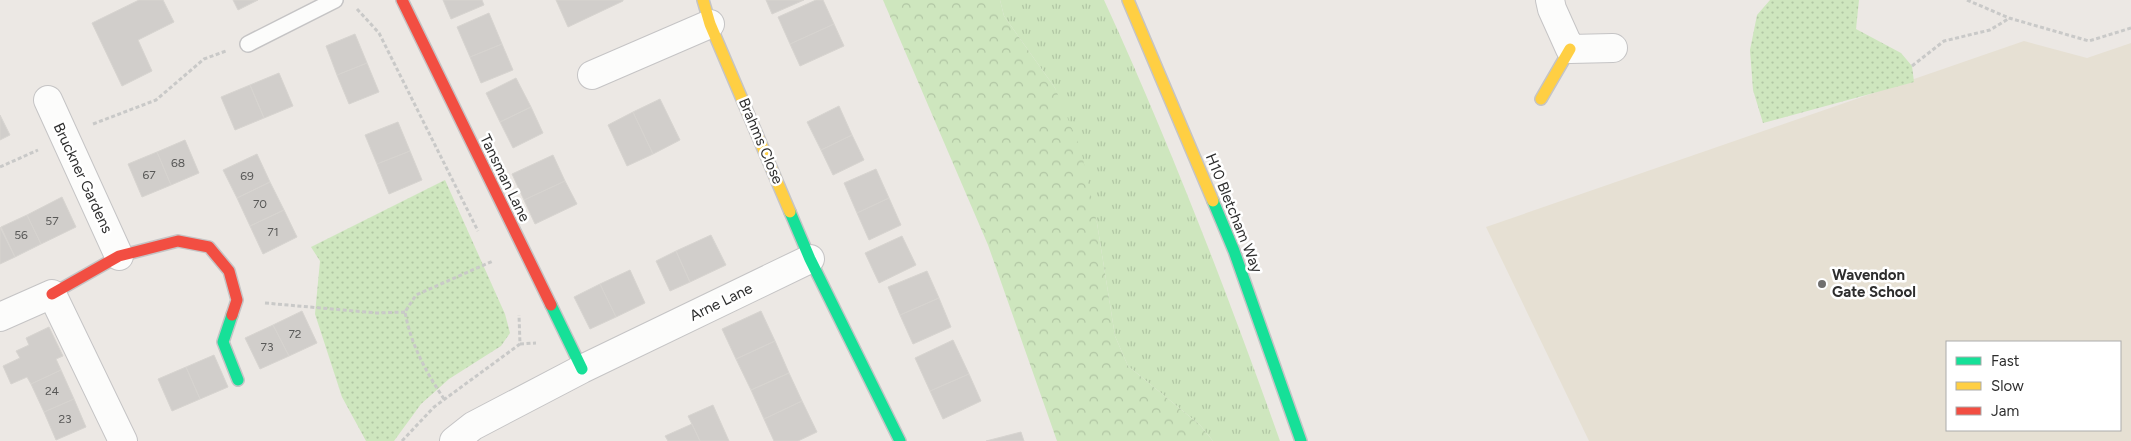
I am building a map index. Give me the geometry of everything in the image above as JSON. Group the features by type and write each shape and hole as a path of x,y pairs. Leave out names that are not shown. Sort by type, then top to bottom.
{"street":[{"name":"Tansman Lane","path":"402,0 582,369"},
{"name":"H10 Bletcham Way","path":"1128,0 1234,251 1301,441"},
{"path":"1550,0 1552,9 1570,49"},
{"name":"Brahms Close","path":"592,75 706,12 810,259"},
{"path":"1570,49 1613,48"},
{"path":"1541,99 1570,49"},
{"name":"Bruckner Gardens","path":"48,100 119,256"},
{"path":"0,317 52,294 119,256 178,241 209,247 229,271 237,300 223,342 238,380"},
{"name":"Arne Lane","path":"454,441 473,426 582,369 810,259"},
{"path":"810,259 900,441"},
{"path":"52,294 123,441"}],"lane":[{"path":"248,44 335,0"}],"path":[{"path":"1967,0 2009,18 2089,41 2131,28"},
{"path":"354,6 379,33 480,235"},
{"path":"1912,66 1944,41 1990,30 2009,18"},
{"path":"0,167 38,150 63,135 156,100 204,59 248,44"},
{"path":"488,252 496,269"},
{"path":"444,399 425,370 408,330 405,312 416,295 492,261"},
{"path":"237,300 377,313 405,312"},
{"path":"402,441 434,406 520,344 520,319 516,310"},
{"path":"406,436 412,441"}],"shaded area":[{"name":"Wavendon Gate School","path":"2024,41 2087,58 2131,43 2131,441 1589,441 1486,227"}],"green space":[{"path":"883,0 1000,0 1004,16 1055,88 1081,150 1097,223 1115,336 1128,366 1200,425 1213,441 1057,441 988,245"},
{"path":"1000,0 1104,0 1152,109 1197,219 1280,441 1213,441 1200,425 1128,366 1115,336 1097,223 1055,88 1004,16"},
{"path":"1770,0 1859,0 1856,29 1901,53 1912,66 1914,82 1763,123 1753,90 1750,50 1757,15"},
{"path":"445,180 505,314 510,333 501,346 449,379 421,404 394,441 366,441 342,397 315,314 320,261 311,247"}],"building":[{"path":"139,0 163,0 174,22 138,40 152,71 122,86 92,23"},
{"path":"233,0 258,0 238,10"},
{"path":"443,0 482,0 484,5 451,19"},
{"path":"556,0 623,0 623,1 568,27"},
{"path":"766,0 804,0 772,14"},
{"path":"816,0 823,0 834,24 790,44 778,17"},
{"path":"489,13 502,44 470,57 457,27"},
{"path":"834,24 844,46 800,66 790,44"},
{"path":"355,34 367,63 337,75 326,46"},
{"path":"502,44 513,70 481,83 470,57"},
{"path":"367,63 379,92 349,104 337,75"},
{"path":"279,73 293,106 264,118 250,85"},
{"path":"516,78 531,107 500,122 486,93"},
{"path":"250,85 264,118 235,130 221,97"},
{"path":"660,99 680,140 653,154 633,112"},
{"path":"839,106 852,135 821,150 807,122"},
{"path":"531,107 543,133 513,148 500,122"},
{"path":"633,112 653,154 627,166 608,125"},
{"path":"0,115 10,135 0,140"},
{"path":"398,122 410,151 377,164 365,135"},
{"path":"852,135 864,160 833,175 821,150"},
{"path":"185,140 199,173 171,185 157,152"},
{"path":"410,151 422,180 389,194 377,164"},
{"path":"157,152 171,185 142,197 128,164"},
{"path":"257,154 270,182 237,198 223,170"},
{"path":"553,155 565,181 524,200 512,174"},
{"path":"876,169 889,198 857,213 844,183"},
{"path":"565,181 577,204 535,224 524,200"},
{"path":"270,182 284,210 250,226 237,198"},
{"path":"62,197 76,227 41,244 27,215"},
{"path":"889,198 901,225 869,240 857,213"},
{"path":"284,210 297,237 263,254 250,226"},
{"path":"27,215 41,244 15,257 1,227"},
{"path":"0,227 15,257 0,264"},
{"path":"711,235 726,265 690,282 676,251"},
{"path":"902,236 916,265 879,283 865,253"},
{"path":"676,251 690,282 670,291 656,261"},
{"path":"630,270 645,303 616,317 600,284"},
{"path":"927,271 939,298 900,315 888,287"},
{"path":"600,284 616,317 590,329 574,297"},
{"path":"939,298 951,327 913,344 900,315"},
{"path":"302,311 317,343 289,356 273,325"},
{"path":"761,311 775,341 736,359 722,329"},
{"path":"273,325 289,356 260,369 245,338"},
{"path":"49,327 63,356 56,359 61,370 31,384 27,377 11,384 3,366 20,358 16,351 29,345 26,338"},
{"path":"953,340 969,374 930,391 915,358"},
{"path":"775,341 789,373 751,390 736,359"},
{"path":"214,355 228,387 200,399 186,367"},
{"path":"186,367 200,399 172,411 158,379"},
{"path":"61,370 74,399 44,412 31,384"},
{"path":"789,373 802,401 764,419 751,390"},
{"path":"969,374 981,401 943,419 930,391"},
{"path":"74,399 86,427 56,440 44,412"},
{"path":"802,401 817,432 798,441 774,441 764,419"},
{"path":"713,405 729,441 700,441 688,416"},
{"path":"692,424 700,441 668,441 665,436"},
{"path":"1021,432 1024,441 986,441"}],"traffic: fast":[{"path":"1213,201 1234,251 1301,441"},
{"path":"790,212 810,259 900,441"},
{"path":"551,305 582,369"},
{"path":"232,315 223,342 238,380"}],"traffic: slow":[{"path":"703,0 710,24 790,212"},
{"path":"1128,0 1213,201"},
{"path":"1541,99 1570,49"}],"traffic: jam":[{"path":"402,0 551,305"},
{"path":"52,294 119,256 178,241 209,247 229,271 237,300 232,315"}],"place":[{"name":"Wavendon Gate School","path":"1822,284"}]}
